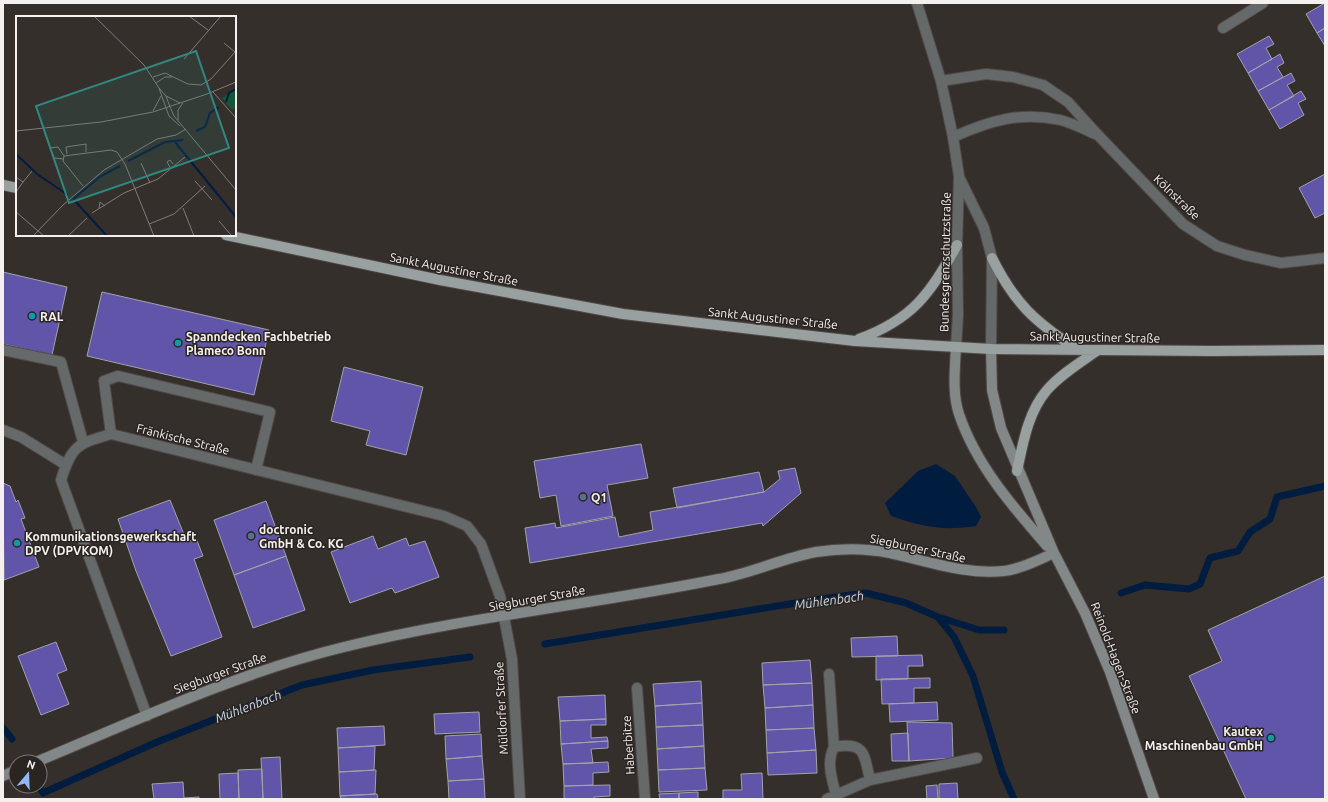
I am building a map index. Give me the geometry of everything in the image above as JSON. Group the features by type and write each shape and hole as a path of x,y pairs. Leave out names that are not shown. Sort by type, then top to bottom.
{"main road":[{"path":"3,185 16,188"},
{"name":"Sankt Augustiner Straße","path":"231,236 440,280 623,314 855,341 991,349 1212,351 1325,350"},
{"path":"855,341 881,331 902,317 921,301 937,281 957,245"},
{"path":"992,258 1008,289 1019,303 1035,319 1078,350"},
{"name":"Reinold-Hagen-Straße","path":"956,347 954,370 956,399 959,414 977,454 1013,507 1054,554"},
{"name":"Reinold-Hagen-Straße","path":"991,349 991,377 995,406 1001,428 1017,470 1054,554 1085,613 1107,666 1154,799"},
{"path":"1017,470 1023,442 1036,406 1047,391 1063,375 1098,350"},
{"name":"Siegburger Straße","path":"48,757 214,688 277,666 342,648 402,634 722,579 815,552 851,548 873,551 969,572 1006,571 1024,566 1054,554"}],"street":[{"name":"Bundesgrenzschutzstraße","path":"917,3 941,81 953,137 959,176 957,245 958,315 956,347"},
{"path":"1223,28 1263,3"},
{"name":"Kölnstraße","path":"941,81 986,74 1013,77 1042,85 1068,102 1184,224 1217,246 1245,255 1282,263 1325,258"},
{"name":"Kölnstraße","path":"953,137 980,125 1004,119 1033,116 1062,120 1097,134"},
{"name":"Bundesgrenzschutzstraße","path":"959,176 984,228 992,258 991,349"},
{"path":"3,350 62,362 83,442 68,458 61,480 147,716"},
{"path":"111,434 104,381 118,376 270,412 256,470"},
{"path":"3,430 21,437 66,465"},
{"name":"Fränkische Straße","path":"83,442 111,434 444,516 467,526 481,544 500,596 504,617"},
{"name":"Müldorfer Straße","path":"504,617 512,659 520,799"},
{"path":"829,674 834,747 830,754 831,797 870,780 977,758"},
{"name":"Haberbitze","path":"637,688 645,799"},
{"path":"834,747 848,745 857,746 863,752 870,780"}],"water":[{"path":"936,464 955,476 976,507 981,517 976,526 953,528 933,527 891,516 885,503 918,471"}],"building":[{"path":"1325,3 1325,28 1317,33 1306,14"},
{"path":"1325,28 1325,46 1317,33"},
{"path":"1269,36 1274,44 1266,48 1272,59 1248,73 1237,54"},
{"path":"1280,54 1284,63 1277,67 1283,77 1258,91 1248,73"},
{"path":"1291,73 1295,81 1287,85 1294,96 1269,110 1258,91"},
{"path":"1301,91 1306,99 1298,103 1304,115 1280,129 1269,110"},
{"path":"1325,174 1325,213 1315,218 1299,188"},
{"name":"RAL","path":"3,272 67,287 52,355 3,344"},
{"name":"Spanndecken Fachbetrieb Plameco Bonn","path":"102,292 269,330 254,395 87,356"},
{"path":"344,367 423,387 406,455 366,445 370,431 331,421"},
{"path":"641,444 648,478 607,485 613,516 561,526 556,495 540,498 534,461"},
{"path":"795,468 801,493 763,526 762,523 530,563 525,528 555,523 556,528 615,517 619,537 653,530 650,512 764,492 780,479 778,471"},
{"path":"759,472 764,492 677,508 673,488"},
{"name":"Kommunikationsgewerkschaft DPV (DPVKOM)","path":"3,483 10,486 16,502 18,500 25,518 21,519 39,567 4,580"},
{"path":"170,500 187,542 196,538 203,556 194,559 222,637 171,656 136,571 118,519"},
{"path":"266,501 286,556 234,575 214,520"},
{"path":"373,536 378,549 406,538 409,546 425,541 439,577 395,593 392,588 350,603 331,552"},
{"path":"286,556 305,610 253,628 234,575"},
{"name":"Kautex Maschinenbau GmbH","path":"1325,576 1325,799 1246,799 1189,676 1222,661 1208,630"},
{"path":"897,636 898,656 852,657 851,638"},
{"path":"56,642 67,670 57,674 69,704 41,715 18,656"},
{"path":"922,655 923,666 908,666 908,679 876,680 876,656"},
{"path":"810,660 812,683 763,685 762,663"},
{"path":"930,678 930,688 914,688 914,703 882,704 881,679"},
{"path":"701,681 702,703 655,706 653,684"},
{"path":"812,683 813,705 765,708 763,685"},
{"path":"605,695 606,719 560,721 558,697"},
{"path":"937,702 938,720 890,722 889,704"},
{"path":"702,703 703,725 656,727 655,706"},
{"path":"813,705 814,728 766,730 765,708"},
{"path":"479,712 480,732 435,734 434,714"},
{"path":"606,719 606,725 591,725 591,738 607,737 608,741 561,744 560,721"},
{"path":"907,722 952,723 953,758 909,761"},
{"path":"703,725 704,746 657,749 656,727"},
{"path":"384,726 385,745 338,748 337,728"},
{"path":"814,728 816,750 767,753 766,730"},
{"path":"908,733 909,761 892,761 891,734"},
{"path":"481,734 482,756 446,759 445,736"},
{"path":"608,741 608,748 591,749 593,763 563,764 561,744"},
{"path":"375,746 374,770 339,772 338,748"},
{"path":"704,746 705,768 658,770 657,749"},
{"path":"816,750 817,773 768,775 767,753"},
{"path":"482,756 484,779 448,781 446,759"},
{"path":"280,757 282,799 263,799 261,758"},
{"path":"608,762 609,772 593,773 593,785 564,786 563,764"},
{"path":"705,768 707,790 659,792 658,770"},
{"path":"262,769 263,799 239,799 238,770"},
{"path":"376,770 375,794 340,796 339,772"},
{"path":"238,773 239,799 220,799 219,774"},
{"path":"762,773 763,799 723,799 723,790 742,790 741,774"},
{"path":"484,779 485,799 449,799 448,781"},
{"path":"183,782 184,798 199,797 199,799 154,799 152,784"},
{"path":"957,783 958,799 939,799 939,784"},
{"path":"610,785 610,796 594,797 594,799 564,799 564,786"},
{"path":"937,785 938,799 927,799 926,786"},
{"path":"698,792 698,799 679,799 679,793"},
{"path":"679,793 679,799 660,799 659,794"},
{"path":"377,794 378,799 341,799 340,796"}],"waterway":[{"path":"1121,593 1145,585 1189,589 1200,584 1210,558 1238,551 1250,532 1270,519 1277,497 1325,486"},
{"name":"Mühlenbach","path":"545,644 820,599 866,593 906,603 938,617 979,630 1004,630"},
{"name":"Mühlenbach","path":"938,617 954,637 973,676 1002,772 1014,799"},
{"name":"Mühlenbach","path":"48,791 157,742 302,685 373,670 470,657"},
{"name":"Mühlenbach","path":"3,728 12,739"}],"place":[{"name":"RAL","path":"32,316"},
{"name":"Spanndecken Fachbetrieb Plameco Bonn","path":"178,343"},
{"name":"Q1","path":"583,497"},
{"name":"doctronic GmbH & Co. KG","path":"251,536"},
{"name":"Kommunikationsgewerkschaft DPV (DPVKOM)","path":"17,543"},
{"name":"Kautex Maschinenbau GmbH","path":"1271,738"}]}
